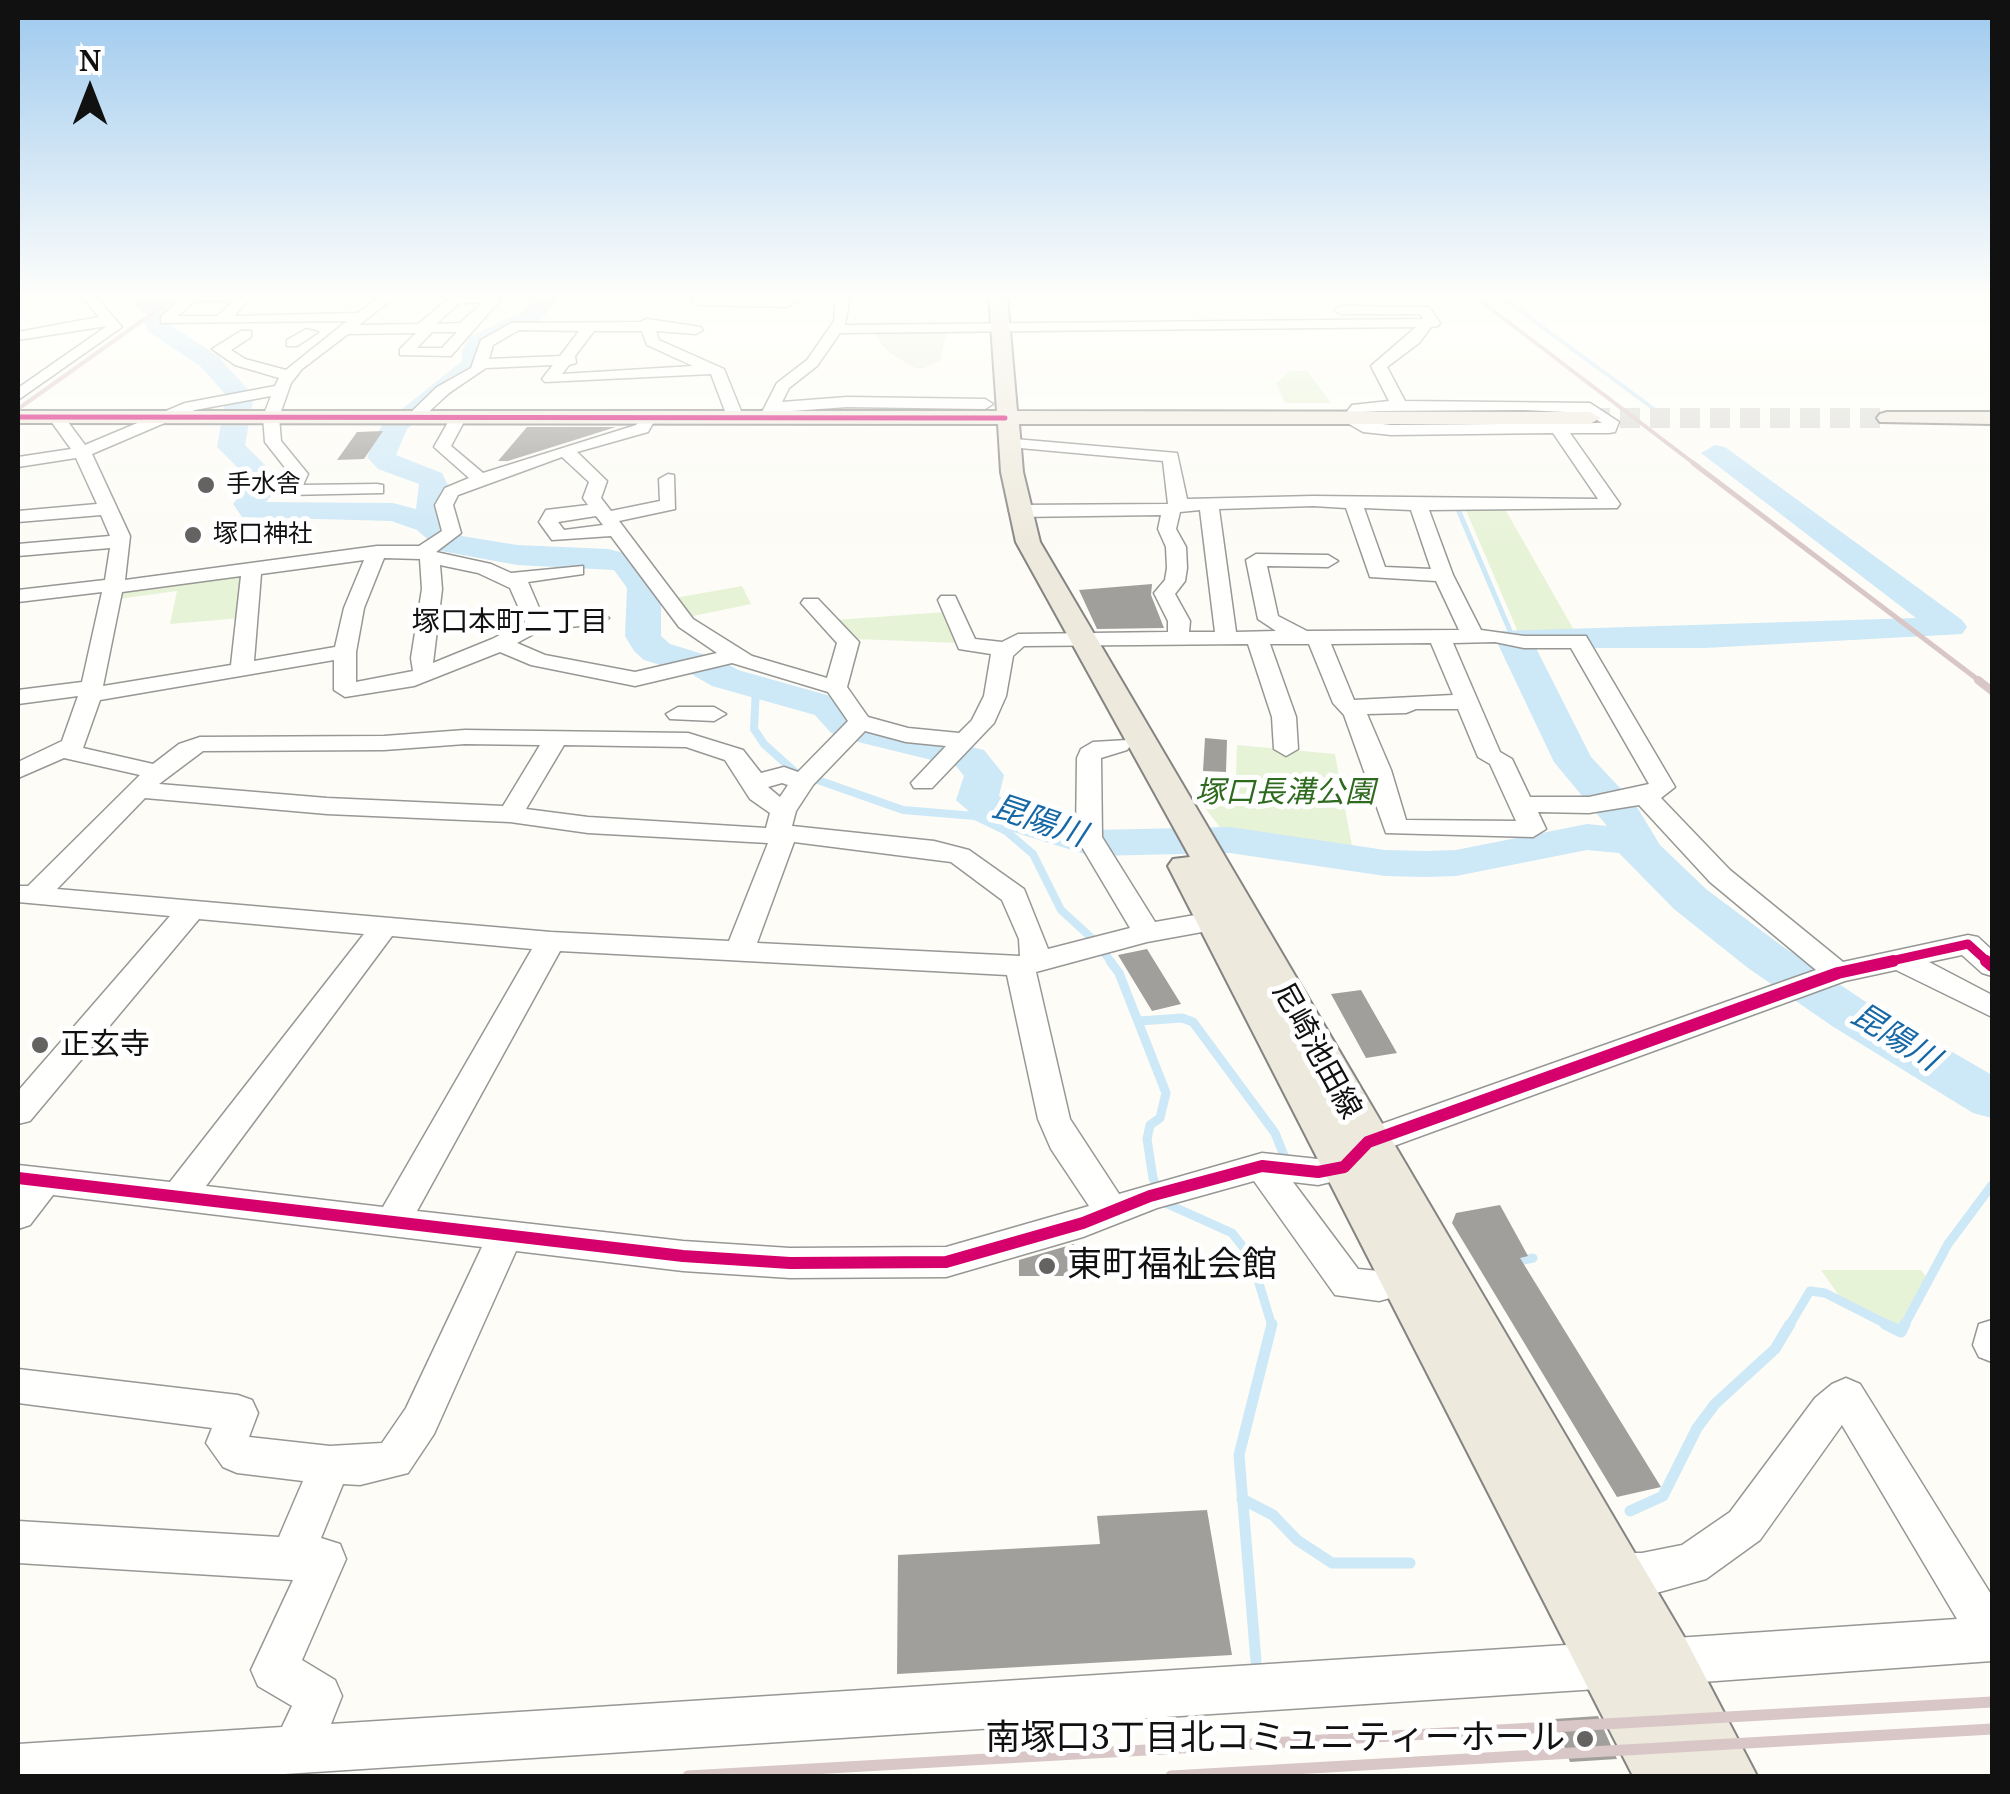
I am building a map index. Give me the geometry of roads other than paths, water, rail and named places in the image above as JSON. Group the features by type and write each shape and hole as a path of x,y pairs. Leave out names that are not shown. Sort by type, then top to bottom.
{"main road":[{"name":"尼崎池田線","path":"994,380 1006,522 1028,580 1070,638 1228,918 1310,1163 1614,1574 1667,1662 1727,1776"},
{"path":"18,417 164,417 239,407 272,417 730,418 769,413 997,421 1590,418"},
{"path":"1888,418 1992,418"},
{"name":"尼崎池田線","path":"997,421 1028,542 1070,638 1119,745 1183,839"},
{"name":"尼崎池田線","path":"1310,1163 1403,1280 1665,1776"}],"street":[{"path":"277,380 284,383"},
{"path":"286,380 272,417 273,442 297,472"},
{"path":"720,380 733,411 730,418"},
{"path":"769,413 782,386 790,380"},
{"path":"1387,380 1399,406"},
{"path":"406,418 462,381 499,381"},
{"path":"239,407 284,383"},
{"path":"1399,406 1590,408 1611,422 1609,428 1559,430 1391,430 1369,428 1350,418 1358,408 1399,406"},
{"path":"56,417 82,452 108,509 120,549 89,691 70,752 149,781 345,807 510,814 588,825 779,826 934,848 960,856 1014,895 1033,940 1027,964 1054,1119 1063,1140 1110,1209"},
{"path":"18,462 82,452 164,417"},
{"path":"458,418 442,448 480,479"},
{"path":"428,672 422,668 422,658 434,547 452,529 444,505 447,496 480,479 642,428 648,418"},
{"path":"997,421 1171,456 1175,507 1167,529 1176,546 1177,568 1175,581 1164,593 1179,621 1178,636"},
{"path":"1018,511 1353,502 1611,504 1559,430"},
{"path":"566,451 598,481 592,498 686,623 734,656 836,687"},
{"path":"297,472 366,470"},
{"path":"297,472 292,491 377,488"},
{"path":"606,519 669,505 668,479"},
{"path":"1353,502 1377,573 1443,575"},
{"path":"1418,505 1443,575 1473,636"},
{"path":"1208,506 1226,635"},
{"path":"18,517 108,509"},
{"path":"18,596 434,547 519,584 536,624"},
{"path":"18,550 120,549"},
{"path":"69,561 120,549"},
{"path":"377,552 359,590 345,652 345,690 406,680 500,644 536,624 598,618"},
{"path":"1328,561 1256,560 1268,620 1309,636 1355,712 1372,763 1380,770 1396,828 1533,828 1500,759 1490,756 1439,636"},
{"path":"242,668 252,568"},
{"path":"508,579 576,570"},
{"path":"948,600 968,644 1004,649 1018,640 1226,635 1473,636 1578,641 1664,787 1645,796 1611,802 1522,804"},
{"path":"812,603 848,642 836,687 855,726"},
{"path":"1258,638 1284,717 1286,750"},
{"path":"500,644 566,667 636,679 693,671 734,656"},
{"path":"923,783 991,707 1004,649"},
{"path":"18,696 89,691 345,652"},
{"path":"1349,707 1467,702"},
{"path":"688,740 696,714"},
{"path":"855,726 956,748"},
{"path":"779,826 804,780 855,726"},
{"path":"510,814 556,737"},
{"path":"26,894 149,781 187,749 200,744 556,737 688,740 734,755 779,826 782,839 769,882 739,952"},
{"path":"1119,745 1092,749 1089,758 1091,842 1147,934"},
{"path":"18,771 69,746"},
{"path":"754,783 784,774 804,780"},
{"path":"1645,796 1816,980"},
{"path":"26,894 551,941 1027,964 1228,918"},
{"path":"18,1112 191,910"},
{"path":"179,1196 384,928"},
{"path":"394,1219 551,941"},
{"path":"18,1215 32,1180 734,1260 946,1262 1082,1223 1110,1209 1159,1194 1310,1163 1816,980 1968,944 1992,966"},
{"path":"1899,959 1992,1006"},
{"path":"1310,1163 1348,1284 1380,1286 1403,1280"},
{"path":"18,1386 238,1413 226,1443 237,1454 330,1465 360,1466 394,1460 420,1421 506,1233"},
{"path":"1992,1336 1992,1345"},
{"path":"18,1768 1992,1638 1846,1396 1829,1411 1745,1526 1691,1564 1642,1576 1614,1574"},
{"path":"291,1559 330,1465"},
{"path":"18,1542 325,1559 274,1670 319,1696 297,1749"}],"waterway":[{"name":"昆陽川","path":"226,380 240,401 231,447 257,471 259,492 248,504 253,511 393,512 428,523"},
{"path":"428,523 436,491 432,479 381,457 395,425 454,380"},
{"path":"1614,380 1654,409"},
{"path":"1639,845 1620,813 1574,762 1513,638 1705,637 1950,627 1715,453"},
{"path":"1457,507 1513,638"},
{"name":"昆陽川","path":"428,523 452,544 517,555 625,563 644,588 643,636 646,644 657,652 706,667 725,678 828,707 845,725 860,731 970,758 984,775 977,800 996,813 1091,843 1230,840 1385,863 1425,864 1456,863 1587,837 1632,841 1690,899 1765,957 1849,1014 1992,1099"},
{"path":"756,687 754,729 764,744 795,772 903,810 975,816 1006,831 1033,854 1061,910 1096,942 1112,963"},
{"path":"1110,961 1119,973 1166,1093 1160,1118 1150,1125 1147,1139 1153,1178 1163,1202 1232,1233 1251,1257 1272,1325"},
{"path":"1139,1021 1182,1018 1193,1022 1275,1133 1287,1163"},
{"path":"1904,1326 1948,1244 1992,1185"},
{"path":"1514,1262 1533,1258"},
{"path":"1789,1326 1810,1291 1825,1293 1890,1326"},
{"path":"1630,1511 1663,1496 1697,1428 1715,1404 1775,1349 1790,1324"},
{"path":"1885,1324 1901,1332 1904,1326"},
{"path":"1243,1499 1239,1455 1272,1325"},
{"path":"1243,1499 1273,1515 1297,1540 1332,1563 1410,1563"},
{"path":"1243,1499 1256,1661"}],"tunnel":[{"path":"1590,418 1887,418"}],"railway":[{"path":"18,409 59,380"},
{"path":"1584,380 1696,465"},
{"path":"1693,463 1981,682"},
{"path":"1978,680 1992,691"},
{"path":"688,1776 1992,1702"},
{"path":"1171,1776 1992,1729"}],"place":[{"name":"手水舎","path":"206,485"},
{"name":"塚口神社","path":"193,535"},
{"name":"正玄寺","path":"40,1045"},
{"name":"東町福祉会館","path":"1047,1266"},
{"name":"南塚口3丁目北コミュニティーホール","path":"1585,1739"}],"district":[{"name":"塚口本町二丁目","path":"510,623"}],"park label":[{"name":"塚口長溝公園","path":"1285,793"}]}
